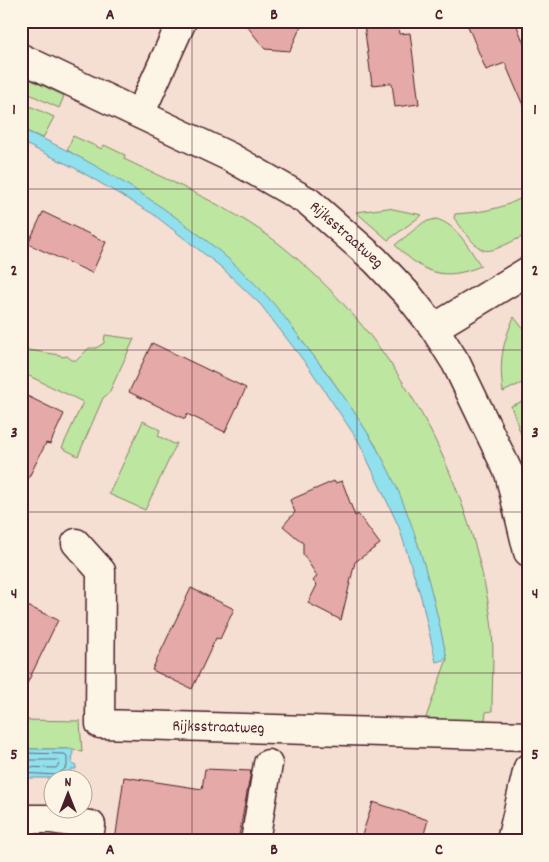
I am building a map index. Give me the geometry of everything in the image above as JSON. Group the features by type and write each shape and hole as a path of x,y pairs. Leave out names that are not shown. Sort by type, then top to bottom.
{"street":[{"path":"140,114 182,21"},
{"name":"Rijksstraatweg","path":"21,58 230,157 309,202 375,260 409,296 434,328 464,379 509,474 528,552"},
{"path":"434,328 528,271"},
{"name":"Rijksstraatweg","path":"76,543 101,570 100,724 528,736"},
{"path":"255,841 268,764"},
{"path":"511,841 528,768"},
{"path":"21,819 50,819 91,825 88,841"}],"green space":[{"path":"21,75 64,96 59,108 21,90"},
{"path":"21,102 54,117 43,138 21,129"},
{"path":"73,136 102,149 104,145 125,155 124,159 230,211 269,237 288,251 327,287 363,326 394,369 422,414 445,461 464,511 479,561 490,613 493,662 492,711 486,712 485,720 425,720 447,659 419,548 376,446 330,377 262,291 163,209 67,150"},
{"path":"528,194 528,234 492,250 479,248 454,218 455,214 484,211 511,203"},
{"path":"388,208 422,215 388,240 356,212"},
{"path":"436,219 450,226 456,232 481,266 455,273 444,274 434,272 415,262 395,245 424,222"},
{"path":"514,317 528,335 528,380 503,392 502,353"},
{"path":"105,335 134,339 109,393 103,398 78,456 62,448 83,402 21,372 21,349 60,355 62,357 67,356 72,360 77,360 89,348 96,348 104,343"},
{"path":"528,399 528,454 511,406"},
{"path":"143,421 160,430 158,436 174,444 177,443 145,510 109,494"},
{"path":"21,720 80,721 82,752 73,749 21,749"}],"water":[{"path":"21,129 52,143 117,178 180,220 237,266 279,310 351,407 388,470 411,522 420,549 447,659 436,662 421,597 399,527 359,442 310,369 261,305 221,267 153,214 73,167 21,142"},
{"path":"21,749 73,749 72,764 76,766 76,769 42,770 42,778 21,778"}],"building":[{"path":"243,21 303,21 290,51 265,49"},
{"path":"397,21 399,34 410,33 419,104 395,107 392,83 372,85 364,24"},
{"path":"481,21 515,21 528,54 528,117 505,63 486,70 468,26"},
{"path":"43,212 106,242 92,273 28,244"},
{"path":"152,343 246,388 225,432 187,414 185,419 129,392"},
{"path":"21,393 64,414 50,444 46,443 21,493"},
{"path":"334,481 335,483 342,481 355,516 358,514 380,544 355,562 341,620 308,603 317,585 313,581 317,576 303,554 303,543 283,526 295,512 290,500"},
{"path":"191,588 234,609 220,639 216,638 192,689 152,670"},
{"path":"21,603 58,620 21,696"},
{"path":"205,769 251,771 238,841 115,841 124,777 202,789"},
{"path":"373,802 428,820 422,841 360,841"}]}
